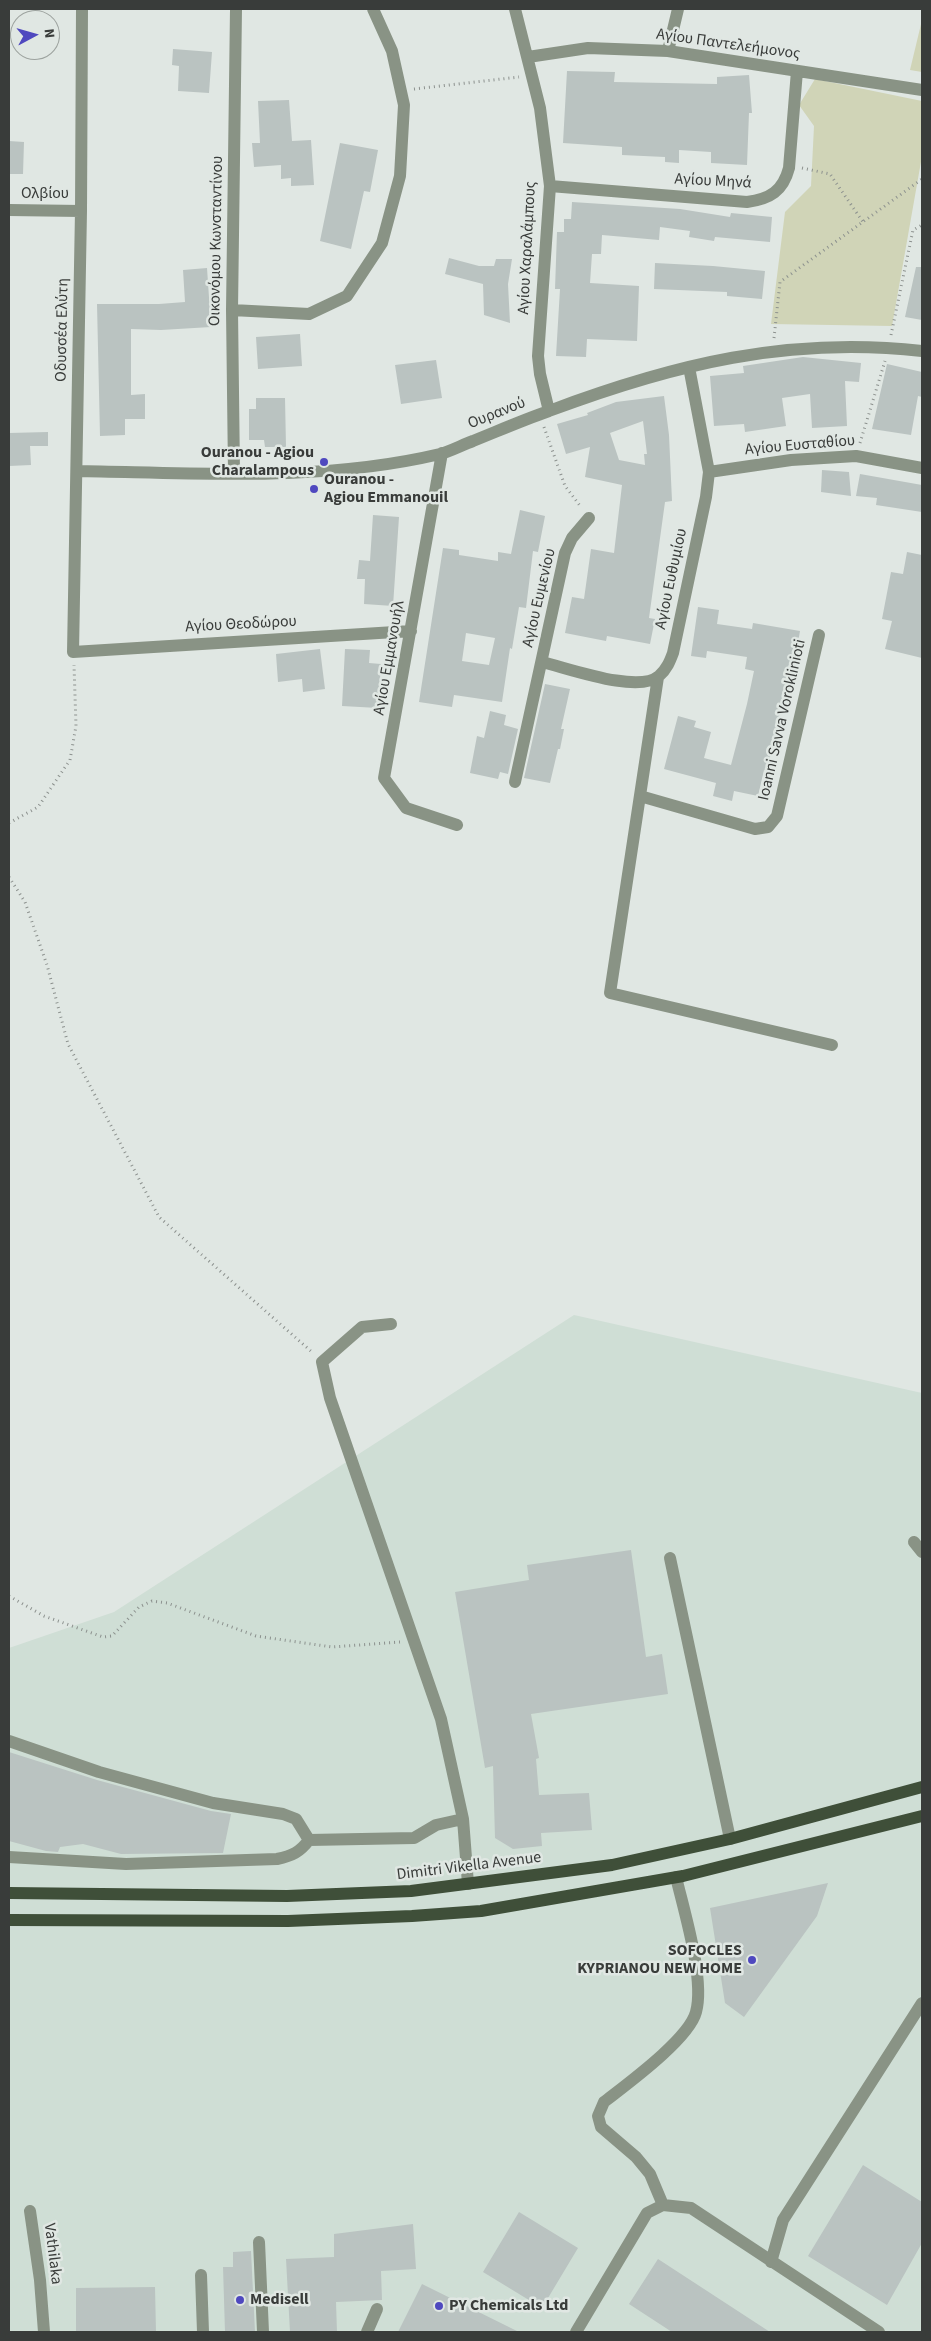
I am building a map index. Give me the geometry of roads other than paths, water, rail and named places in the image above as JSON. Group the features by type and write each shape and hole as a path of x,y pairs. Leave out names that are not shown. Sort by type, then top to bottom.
{"main road":[{"name":"Dimitri Vikella Avenue","path":"9,1893 287,1896 412,1891 612,1866 730,1838 922,1787"},
{"path":"9,1920 288,1921 481,1911 676,1877 922,1816"}],"street":[{"name":"Οδυσσέα Ελύτη","path":"73,652 81,211 82,9"},
{"name":"Οικονόμου Κωνσταντίνου","path":"234,473 232,310 236,9"},
{"path":"232,310 309,314 347,296 382,243 400,176 404,105 392,51 373,9"},
{"name":"Αγίου Χαραλάμπους","path":"515,9 533,75 544,130 550,186 538,356 544,413"},
{"path":"668,51 678,9"},
{"name":"Αγίου Παντελεήμονος","path":"528,57 588,48 668,51 922,90"},
{"name":"Αγίου Μηνά","path":"550,186 747,202 762,200 781,188 789,166 797,71"},
{"name":"Ολβίου","path":"9,210 81,211"},
{"name":"Ουρανού","path":"77,471 234,473 338,471 442,453 544,413 649,376 689,367 773,350 837,346 888,348 922,352"},
{"name":"Αγίου Ευθυμίου","path":"658,677 667,668 673,653 706,498 709,472 689,367"},
{"name":"Αγίου Εμμανουήλ","path":"442,453 384,778 406,808 457,825"},
{"name":"Αγίου Ευσταθίου","path":"709,472 791,460 856,456 922,468"},
{"name":"Αγίου Ευμενίου","path":"515,782 565,553 572,538 589,518"},
{"name":"Αγίου Θεοδώρου","path":"73,652 411,631"},
{"name":"Ioanni Savva Voroklinioti","path":"640,796 755,828 768,827 777,816 819,635"},
{"path":"542,662 624,682 648,681 658,677"},
{"path":"658,677 610,993 832,1045"},
{"path":"391,1324 362,1327 322,1362 330,1398 416,1641 441,1719 457,1782 463,1819 468,1884"},
{"path":"670,1558 730,1838"},
{"path":"9,1741 99,1772 213,1804 283,1814 296,1819 309,1840"},
{"path":"309,1840 414,1838 436,1825 463,1819"},
{"path":"9,1857 126,1864 277,1859 291,1856 302,1849 309,1840"},
{"path":"663,2205 650,2174 636,2157 601,2128 598,2116 604,2102 676,2041 692,2022 696,2012 698,1986 676,1877"},
{"path":"771,2262 783,2220 922,2003"},
{"path":"576,2332 648,2213 663,2205 691,2208 879,2332"},
{"name":"Vathilaka","path":"30,2211 40,2280 44,2332"},
{"path":"259,2242 263,2332"},
{"path":"201,2275 203,2332"},
{"path":"368,2332 377,2309"}],"place":[{"name":"Ouranou - Agiou Charalampous","path":"324,462"},
{"name":"Ouranou - Agiou Emmanouil","path":"314,489"},
{"name":"SOFOCLES KYPRIANOU NEW HOME","path":"752,1960"},
{"name":"Medisell","path":"240,2300"},
{"name":"PY Chemicals Ltd","path":"439,2306"}]}
